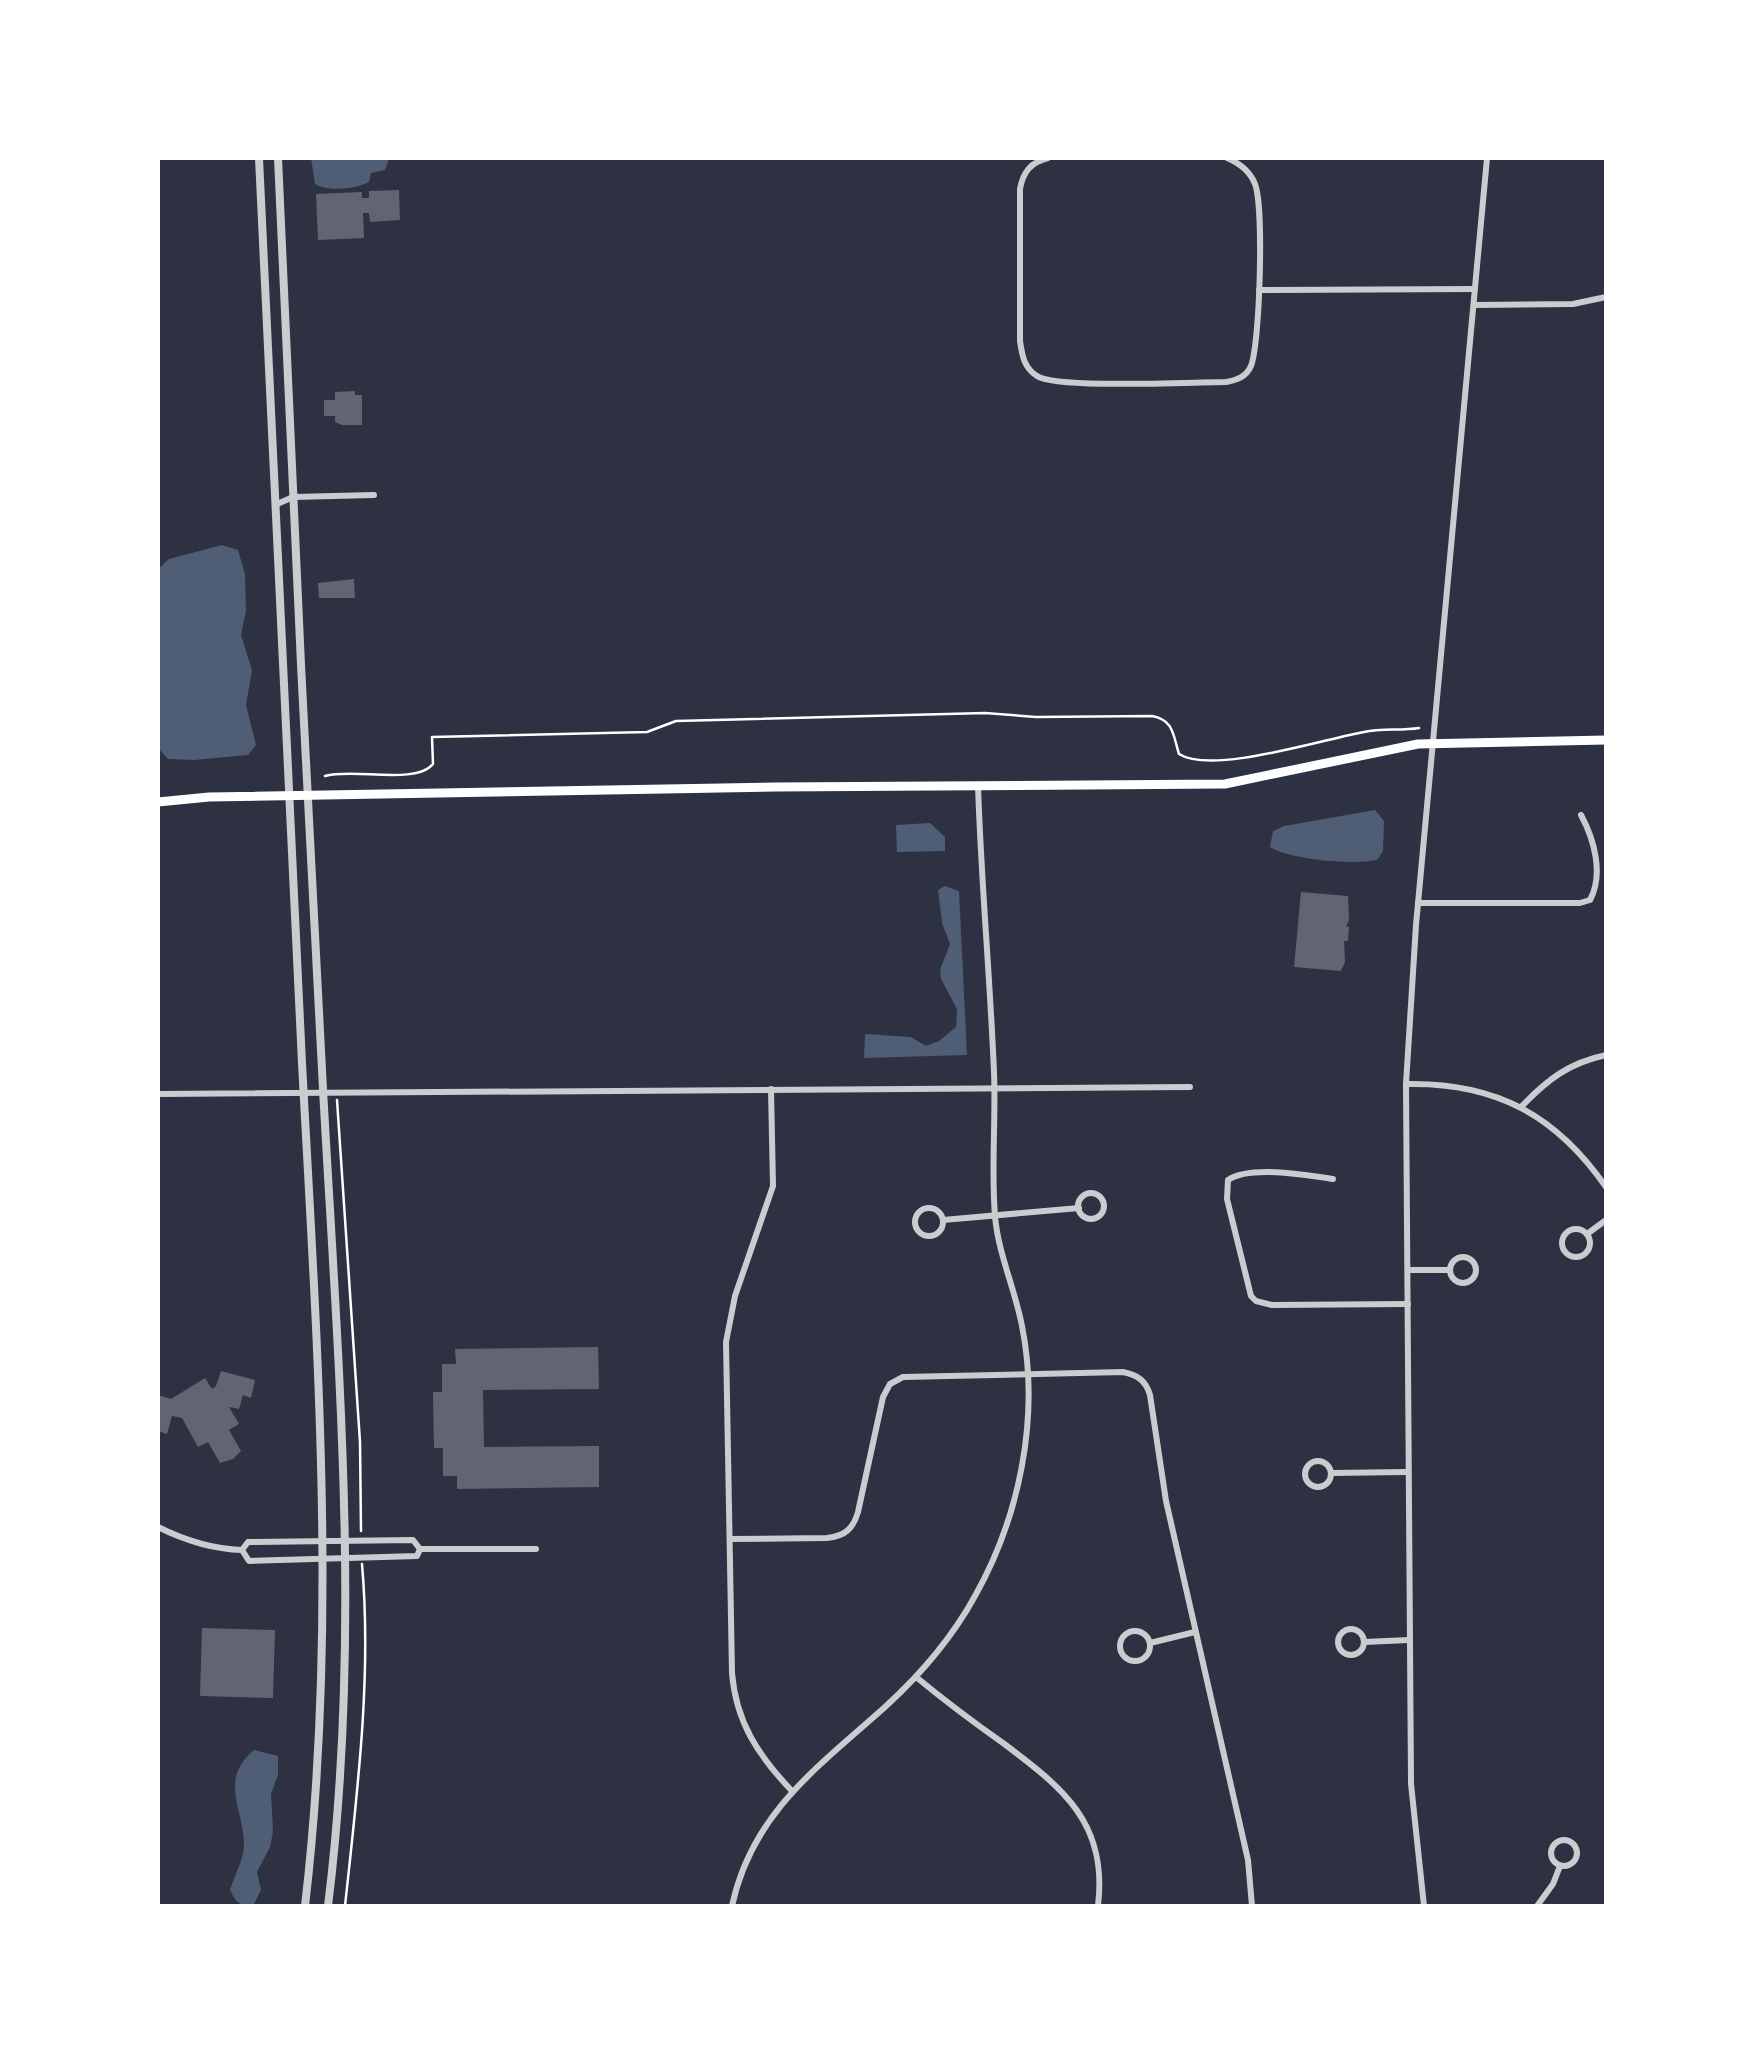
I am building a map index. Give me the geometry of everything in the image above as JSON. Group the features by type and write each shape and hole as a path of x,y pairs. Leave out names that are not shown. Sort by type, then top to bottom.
{"main road":[{"path":"158,802 209,797 1225,784 1432,743 1606,740"}],"street":[{"path":"259,158 324,1541 321,1724 305,1906"},
{"path":"278,158 306,796 347,1558 342,1765 328,1906"},
{"path":"1048,158 1027,170 1020,189 1020,341 1023,359 1038,376 1060,382 1207,382 1245,376 1253,356 1258,290 1258,198 1256,184 1244,167 1227,158"},
{"path":"1424,1906 1411,1784 1406,1084 1432,743 1488,158"},
{"path":"1258,290 1476,289"},
{"path":"1474,306 1554,305 1606,297"},
{"path":"274,506 292,497 374,495"},
{"path":"732,1906 752,1849 791,1790 916,1677 967,1609 1001,1540 1022,1458 1028,1374 1019,1308 995,1216 994,1087 978,785"},
{"path":"1418,903 1590,900 1595,890 1596,854 1593,838 1580,815"},
{"path":"1522,1106 1560,1071 1585,1059 1606,1055"},
{"path":"1406,1084 1453,1086 1522,1106 1573,1144 1606,1187"},
{"path":"158,1094 1190,1087"},
{"path":"771,1090 773,1186 734,1296 726,1342 732,1673 736,1703 756,1750 791,1790"},
{"path":"1333,1180 1300,1174 1240,1174 1228,1180 1226,1198 1251,1296 1272,1305 1408,1304"},
{"path":"1092,1192 1105,1205 1100,1216 1093,1219 1085,1217 1078,1208 1082,1197 1092,1192"},
{"path":"926,1208 935,1209 943,1220 938,1232 930,1236 921,1234 916,1226 918,1213 926,1208"},
{"path":"943,1220 1078,1208"},
{"path":"1587,1234 1606,1220"},
{"path":"1580,1229 1587,1234 1590,1243 1586,1252 1574,1257 1566,1253 1562,1244 1566,1232 1580,1229"},
{"path":"1463,1257 1474,1263 1476,1271 1472,1279 1460,1283 1452,1278 1450,1270 1456,1259 1463,1257"},
{"path":"1408,1270 1450,1270"},
{"path":"730,1540 827,1538 852,1528 883,1396 895,1380 912,1376 1123,1372 1145,1382 1166,1501 1248,1860 1252,1906"},
{"path":"1316,1461 1325,1462 1332,1474 1325,1485 1316,1486 1306,1474 1308,1466 1316,1461"},
{"path":"1332,1474 1406,1472"},
{"path":"158,1527 199,1544 242,1550 249,1560 262,1562 417,1556 420,1548"},
{"path":"242,1550 248,1542 413,1540 420,1548 536,1549"},
{"path":"1352,1628 1362,1634 1364,1642 1360,1652 1350,1655 1340,1650 1337,1643 1341,1632 1352,1628"},
{"path":"1135,1631 1150,1642 1148,1654 1138,1661 1126,1658 1121,1648 1124,1636 1135,1631"},
{"path":"1150,1642 1195,1632"},
{"path":"1364,1642 1409,1640"},
{"path":"916,1677 1067,1795 1095,1848 1098,1906"},
{"path":"1561,1840 1570,1842 1576,1856 1568,1866 1560,1866 1553,1861 1552,1848 1561,1840"},
{"path":"1537,1906 1560,1866"}],"path":[{"path":"325,776 339,772 421,773 433,764 432,737 646,732 676,721 985,713 1036,717 1152,716 1170,724 1179,754 1189,760 1236,760 1368,731 1419,728"},
{"path":"336,1092 362,1521"},
{"path":"345,1906 361,1725 364,1578"}],"water":[{"path":"311,158 394,158 389,159 385,170 371,173 369,182 335,189 315,184"},
{"path":"222,545 238,550 245,574 246,611 241,635 252,670 246,705 256,745 248,755 168,759 158,748 158,569 169,559"},
{"path":"1375,810 1384,821 1383,851 1377,860 1322,860 1270,847 1273,831 1284,826"},
{"path":"930,823 945,837 945,851 897,852 896,825"},
{"path":"945,886 959,891 967,1055 864,1058 865,1034 911,1037 926,1046 956,1027 957,1009 940,970 950,944 942,923 938,890"},
{"path":"254,1750 278,1756 278,1775 271,1794 270,1847 257,1872 261,1890 253,1906 248,1906 238,1902 230,1890 244,1845 236,1795 237,1772"}],"building":[{"path":"399,190 400,220 370,222 369,213 363,213 364,238 318,240 316,194 362,192 362,198 369,198 369,191"},
{"path":"355,391 355,395 362,395 362,425 342,425 335,422 335,416 324,416 324,400 335,400 335,392"},
{"path":"354,579 355,598 319,598 318,583"},
{"path":"1301,892 1348,896 1348,941 1344,941 1345,962 1341,971 1294,967"},
{"path":"598,1347 599,1389 483,1390 484,1447 599,1446 599,1487 457,1489 457,1476 443,1476 443,1448 434,1448 433,1392 442,1392 442,1364 456,1364 455,1349"},
{"path":"221,1371 255,1380 251,1398 243,1395 239,1409 229,1407 239,1424 229,1430 241,1451 220,1463 208,1442 198,1447 182,1418 172,1416 167,1434 158,1431 158,1395 171,1399 205,1378 212,1389"},
{"path":"202,1628 275,1630 273,1698 200,1696"}]}
